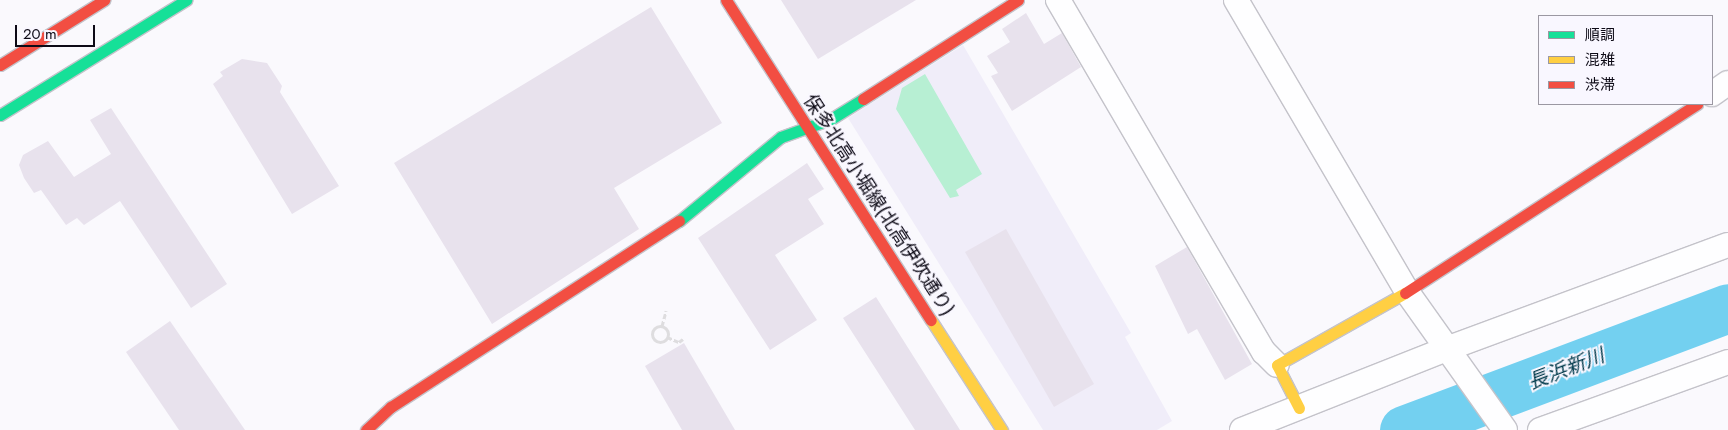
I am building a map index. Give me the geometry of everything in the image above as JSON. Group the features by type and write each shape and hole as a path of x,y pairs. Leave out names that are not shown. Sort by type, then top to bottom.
{"main road":[{"path":"0,65 104,0"},
{"path":"0,115 186,0"},
{"name":"保多北高小堀線(北高伊吹通り)","path":"726,0 1002,430"},
{"path":"366,430 391,407 675,224 781,137 831,119 1018,0"},
{"path":"1299,408 1277,366 1407,292 1695,105"}],"street":[{"path":"1058,0 1264,352 1277,366"},
{"path":"1236,0 1407,292 1453,354 1504,430"},
{"path":"1713,93 1728,83"},
{"path":"1242,430 1453,354 1728,246"},
{"path":"1540,430 1728,362"}],"path":[{"path":"666,311 662,326 667,337 679,342 683,339"},
{"path":"662,326 655,328 653,337 662,341 667,337"}],"shaded area":[{"path":"963,45 1131,333 1125,337 1172,421 1157,430 1043,430 848,118"}],"green space":[{"path":"925,74 982,174 956,190 959,196 950,198 896,109 902,88"}],"building":[{"path":"781,0 916,0 818,59"},
{"path":"651,7 722,123 614,188 639,229 492,324 394,163"},
{"path":"1026,13 1044,44 1062,33 1081,67 1012,111 991,76 998,73 987,56 1010,42 1002,29"},
{"path":"242,59 267,63 282,86 280,92 339,186 292,214 213,84 223,76 220,72"},
{"path":"111,108 227,284 191,308 120,201 84,225 77,218 66,225 41,190 34,193 24,178 19,165 23,155 48,141 74,177 111,154 90,120"},
{"path":"807,163 824,189 808,199 824,224 775,255 817,320 770,350 698,238"},
{"path":"1006,229 1094,384 1054,407 965,252"},
{"path":"1187,247 1252,364 1225,380 1197,329 1188,334 1155,266"},
{"path":"876,297 960,430 915,430 843,318"},
{"path":"170,321 245,430 179,430 126,352"},
{"path":"684,343 735,430 682,430 645,366"}],"waterway":[{"name":"長浜新川","path":"1404,430 1728,308"}],"traffic: fast":[{"path":"0,115 186,0"},
{"path":"679,221 781,137 831,119 863,99"}],"traffic: slow":[{"path":"1299,408 1277,365 1405,293"},
{"path":"931,320 1002,430"}],"traffic: jam":[{"path":"0,65 104,0"},
{"path":"726,0 931,320"},
{"path":"863,99 1018,0"},
{"path":"1405,293 1695,105"},
{"path":"366,430 391,407 679,221"}]}
